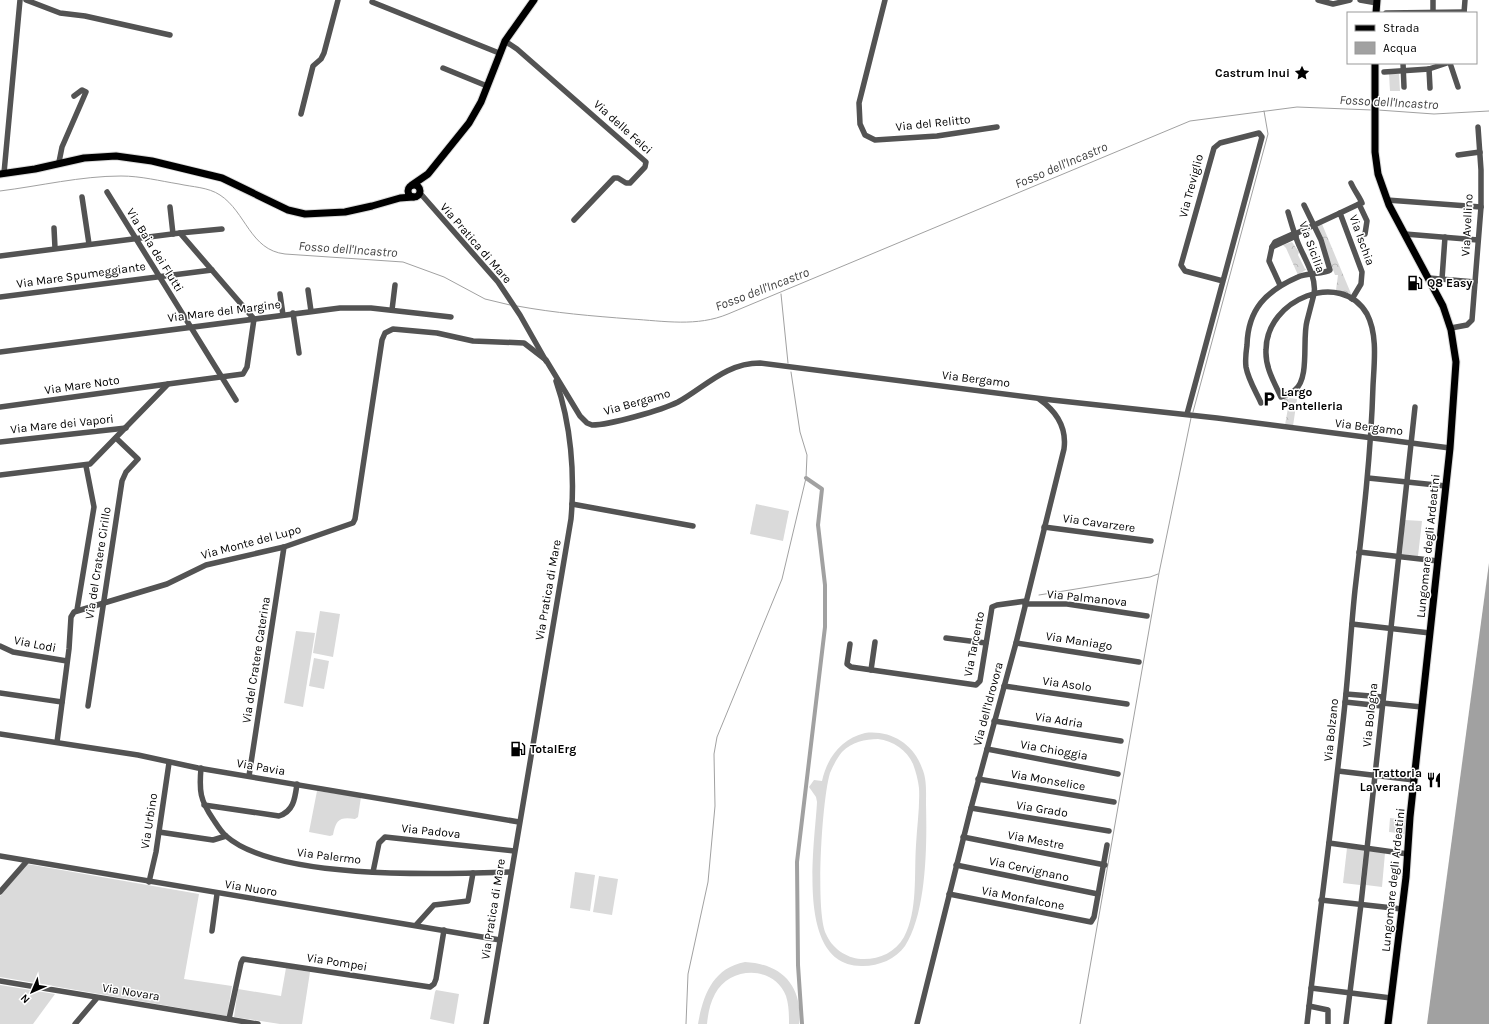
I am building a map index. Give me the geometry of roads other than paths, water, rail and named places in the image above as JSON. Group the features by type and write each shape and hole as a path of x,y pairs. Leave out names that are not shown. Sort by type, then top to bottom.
{"main road":[{"path":"417,194 423,179 466,127 478,108 505,41 534,0"},
{"path":"1376,12 1377,1"},
{"name":"Lungomare degli Ardeatini","path":"1375,64 1374,127 1376,167 1387,200 1440,299 1450,328 1454,346 1456,369 1450,448 1414,780 1408,854 1388,1024"},
{"path":"2,174 35,169 59,162 90,157 116,156 164,163 226,179 284,208 305,214 357,210 417,194"},
{"path":"400,198 410,187 423,179"},
{"path":"410,187 418,186 417,194"},
{"path":"410,187 408,194 417,194"}],"street":[{"path":"2,174 20,0"},
{"path":"26,0 60,13 86,16 170,35"},
{"path":"301,114 313,66 321,59 324,53 338,0"},
{"name":"Via del Relitto","path":"885,0 859,103 860,127 865,135 870,139 934,136 997,127"},
{"path":"1318,0 1333,4 1350,0"},
{"path":"1360,0 1377,1"},
{"path":"1433,0 1433,12 1464,12 1465,0"},
{"path":"372,2 499,53"},
{"name":"Via delle Felci","path":"505,41 517,49 646,162 645,168 630,183 614,178 574,220"},
{"path":"1403,64 1404,87"},
{"path":"1384,72 1429,69 1444,64"},
{"path":"1450,64 1458,87"},
{"path":"443,68 487,86"},
{"path":"1429,69 1430,88"},
{"path":"59,162 62,147 86,92 85,90 80,91 74,96"},
{"name":"Via Avellino","path":"1450,328 1470,324 1472,320 1481,207 1478,127"},
{"name":"Via Treviglio","path":"1187,414 1262,138 1259,133 1220,143 1214,148 1181,265 1182,269 1186,272 1223,281"},
{"path":"1458,155 1480,152"},
{"path":"1340,213 1362,203 1351,183"},
{"name":"Via Baia dei Flutti","path":"106,192 236,400"},
{"name":"Via Pratica di Mare","path":"417,194 494,277 520,315 546,360 557,385 566,419 570,457 572,504 569,530 486,1024"},
{"path":"82,197 89,244"},
{"path":"1387,200 1481,207"},
{"path":"1359,204 1367,221 1365,234"},
{"path":"1261,403 1249,378 1246,366 1247,330 1253,314 1264,298 1280,285 1311,273 1326,272 1330,269 1314,225 1304,205"},
{"path":"170,207 176,233 212,270 254,319"},
{"name":"Via Sicilia","path":"1288,212 1295,234 1311,273 1314,285 1314,294 1304,331 1302,376 1295,391 1281,397 1267,362 1266,346 1268,334 1276,317 1286,307 1299,298 1314,294"},
{"name":"Via Ischia","path":"1280,285 1269,261 1272,247 1295,234 1340,213 1362,272 1360,286 1352,299"},
{"path":"54,228 55,248"},
{"path":"0,256 176,233 222,229"},
{"path":"1405,234 1478,240"},
{"path":"1442,279 1445,237"},
{"name":"Via Mare Spumeggiante","path":"0,297 212,270"},
{"path":"1429,278 1475,282"},
{"path":"392,310 395,286"},
{"path":"308,290 311,311"},
{"path":"280,294 283,315"},
{"path":"1314,294 1336,294 1352,299"},
{"name":"Via Bolzano","path":"1307,1024 1346,702 1352,624 1372,438 1374,361 1372,329 1365,312 1352,299"},
{"name":"Via Mare del Margine","path":"0,352 190,326 352,307 451,317"},
{"path":"293,314 299,353"},
{"name":"Via Mare Noto","path":"0,408 241,374 246,371 254,319"},
{"name":"Via Monte del Lupo","path":"77,610 167,584 206,565 284,547 350,525 355,519 382,340 387,331 395,329 437,333 469,340 520,342 526,344 546,360"},
{"name":"Via Bergamo","path":"546,360 580,417 592,425 664,408 683,399 721,374 737,367 753,363 1038,398 1187,414 1450,448"},
{"path":"0,475 86,466 93,462 168,384"},
{"name":"Via dell'Idrovora","path":"916,1024 978,779 1016,643 1064,451 1065,437 1063,428 1049,406 1038,398"},
{"name":"Via Bologna","path":"1346,1024 1361,904 1414,407"},
{"name":"Via Mare dei Vapori","path":"0,442 126,428"},
{"name":"Via del Cratere Cirillo","path":"88,706 122,481 126,472 138,459 116,438"},
{"path":"57,742 71,616 77,610 94,506 86,466"},
{"path":"1368,478 1446,486"},
{"path":"572,504 693,526"},
{"name":"Via Cavarzere","path":"1044,527 1150,541"},
{"name":"Via del Cratere Caterina","path":"249,776 284,547"},
{"path":"1360,552 1438,561"},
{"name":"Via Palmanova","path":"1026,602 1067,604 1147,616"},
{"name":"Via Tarcento","path":"850,644 848,666 976,685 980,681 993,606 1026,602"},
{"path":"1352,624 1430,633"},
{"path":"946,638 986,643"},
{"path":"871,670 875,642"},
{"name":"Via Maniago","path":"1016,643 1139,662"},
{"name":"Via Lodi","path":"0,646 12,652 67,661"},
{"name":"Via Asolo","path":"1004,686 1127,704"},
{"path":"0,693 62,702"},
{"path":"1346,694 1382,702 1422,707"},
{"path":"1346,702 1382,702"},
{"name":"Via Adria","path":"994,721 1121,741"},
{"name":"Via Pavia","path":"0,734 138,755 201,768 519,822"},
{"name":"Via Chioggia","path":"987,749 1118,774"},
{"name":"Via Urbino","path":"149,882 159,832 169,762"},
{"name":"Via Palermo","path":"201,768 200,788 204,805 226,836 253,851 287,862 373,872 511,872"},
{"path":"1338,771 1414,780"},
{"name":"Via Monselice","path":"978,779 1114,802"},
{"path":"204,805 280,816 292,807 297,784"},
{"name":"Via Grado","path":"971,808 1109,831"},
{"path":"159,832 213,840 226,836"},
{"name":"Via Padova","path":"373,872 379,843 385,837 514,851"},
{"name":"Via Mestre","path":"963,837 1104,865"},
{"path":"1329,843 1408,854"},
{"path":"1098,894 1107,845"},
{"name":"Via Nuoro","path":"0,856 217,894 416,925 500,940"},
{"path":"0,892 3,884 27,861"},
{"name":"Via Cervignano","path":"956,865 1098,894"},
{"path":"416,925 428,909 434,905 468,901 473,873"},
{"path":"212,931 217,894"},
{"name":"Via Monfalcone","path":"949,894 1089,922 1092,921 1098,894"},
{"path":"1322,900 1402,909"},
{"name":"Via Pompei","path":"229,1019 241,962 243,959 430,987 434,984 436,979 444,930"},
{"name":"Via Novara","path":"0,981 258,1024"},
{"path":"1311,988 1391,998"},
{"path":"75,1024 97,998"},
{"path":"1309,1006 1327,1009 1329,1012 1328,1024"}],"water":[{"path":"1489,563 1489,1024 1427,1024"}],"waterway":[{"name":"Fosso dell'Incastro","path":"517,306 545,311 616,318 668,322 704,321 728,314 1190,121 1297,107 1372,110"},
{"name":"Fosso dell'Incastro","path":"1378,110 1434,114 1489,111"},
{"path":"1193,412 1268,134 1264,111"},
{"name":"Fosso dell'Incastro","path":"0,191 76,179 106,176 128,176 205,189 215,192 229,202 256,238 273,251 285,254 403,262 444,277 485,299 510,305"},
{"path":"781,294 788,363"},
{"path":"686,1024 688,974 708,882 715,806 714,754 717,737 782,579 806,478 807,455 800,432 791,372"},
{"path":"1080,1024 1159,573 1191,418"},
{"path":"802,1024 798,965 797,862 825,627 825,585 818,525 822,489 806,478"},
{"path":"1039,595 1150,577 1158,574"}],"place":[{"name":"Castrum Inui","path":"1302,73"},
{"name":"Q8 Easy","path":"1415,283"},
{"name":"Largo Pantelleria","path":"1269,399"},
{"name":"TotalErg","path":"518,749"},
{"name":"Trattoria La veranda","path":"1434,780"}]}
